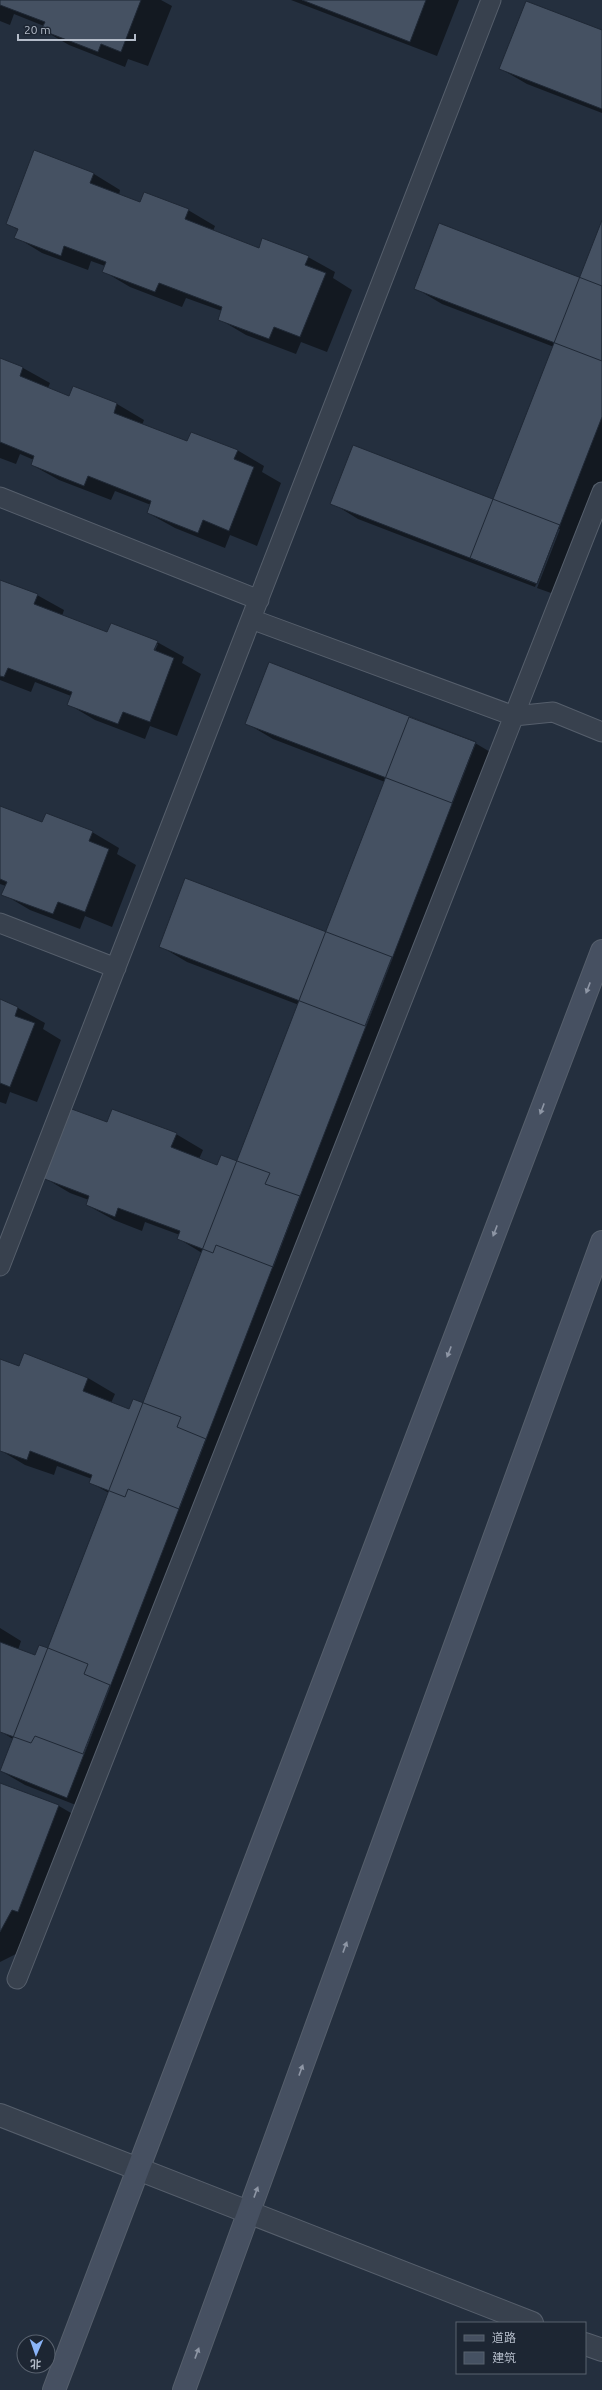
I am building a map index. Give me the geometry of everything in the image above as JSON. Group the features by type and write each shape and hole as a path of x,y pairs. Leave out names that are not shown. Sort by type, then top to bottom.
{"main road":[{"path":"54,2390 602,951"},
{"path":"184,2390 602,1242"}],"street":[{"path":"0,2115 529,2322"},
{"path":"586,2344 602,2350"}],"lane":[{"path":"0,1266 492,0"},
{"path":"17,1979 602,492"},
{"path":"0,497 259,600"},
{"path":"252,619 514,716 553,712 602,732"},
{"path":"0,923 116,968"}],"building":[{"path":"0,0 141,0 121,52 101,44 98,52 41,30 45,22 0,5"},
{"path":"302,0 426,0 410,42"},
{"path":"526,1 602,30 602,109 499,69"},
{"path":"34,150 94,173 90,183 140,202 144,192 189,209 185,219 259,248 262,238 309,256 305,265 326,273 300,337 274,327 269,339 218,320 222,307 159,283 155,292 102,272 106,262 64,246 61,256 14,238 18,229 6,224"},
{"path":"602,220 602,417 537,584 470,558"},
{"path":"439,223 602,286 602,361 414,289"},
{"path":"0,358 23,367 20,376 69,396 73,386 117,403 114,413 187,441 191,432 238,450 234,459 254,467 229,531 203,520 198,533 147,513 151,501 88,476 84,486 31,465 34,456 0,442"},
{"path":"353,445 560,525 537,584 330,504"},
{"path":"0,580 38,594 34,604 107,632 111,623 158,641 154,650 174,658 150,722 123,712 118,724 67,705 72,692 8,668 4,677 0,676"},
{"path":"269,662 476,742 452,803 245,724"},
{"path":"409,717 476,742 67,1798 0,1771"},
{"path":"0,806 42,822 46,813 93,831 89,841 109,849 85,912 58,902 53,914 1,895 7,882 0,879"},
{"path":"185,878 392,957 365,1026 159,947"},
{"path":"0,999 18,1007 15,1016 35,1023 10,1087 0,1083"},
{"path":"69,1108 107,1122 112,1109 177,1133 171,1147 217,1165 221,1155 270,1173 265,1184 300,1196 273,1267 216,1245 213,1253 177,1239 180,1231 118,1208 115,1217 86,1205 89,1196 42,1178"},
{"path":"24,1353 88,1378 83,1391 129,1409 133,1399 181,1417 177,1427 206,1439 179,1509 128,1489 125,1497 89,1483 92,1475 30,1451 27,1460 0,1451 0,1359 19,1366"},
{"path":"0,1642 35,1655 39,1645 48,1648 88,1664 84,1674 110,1685 83,1754 35,1736 31,1743 0,1732"},
{"path":"0,1783 59,1805 18,1912 12,1910 0,1932"}]}
